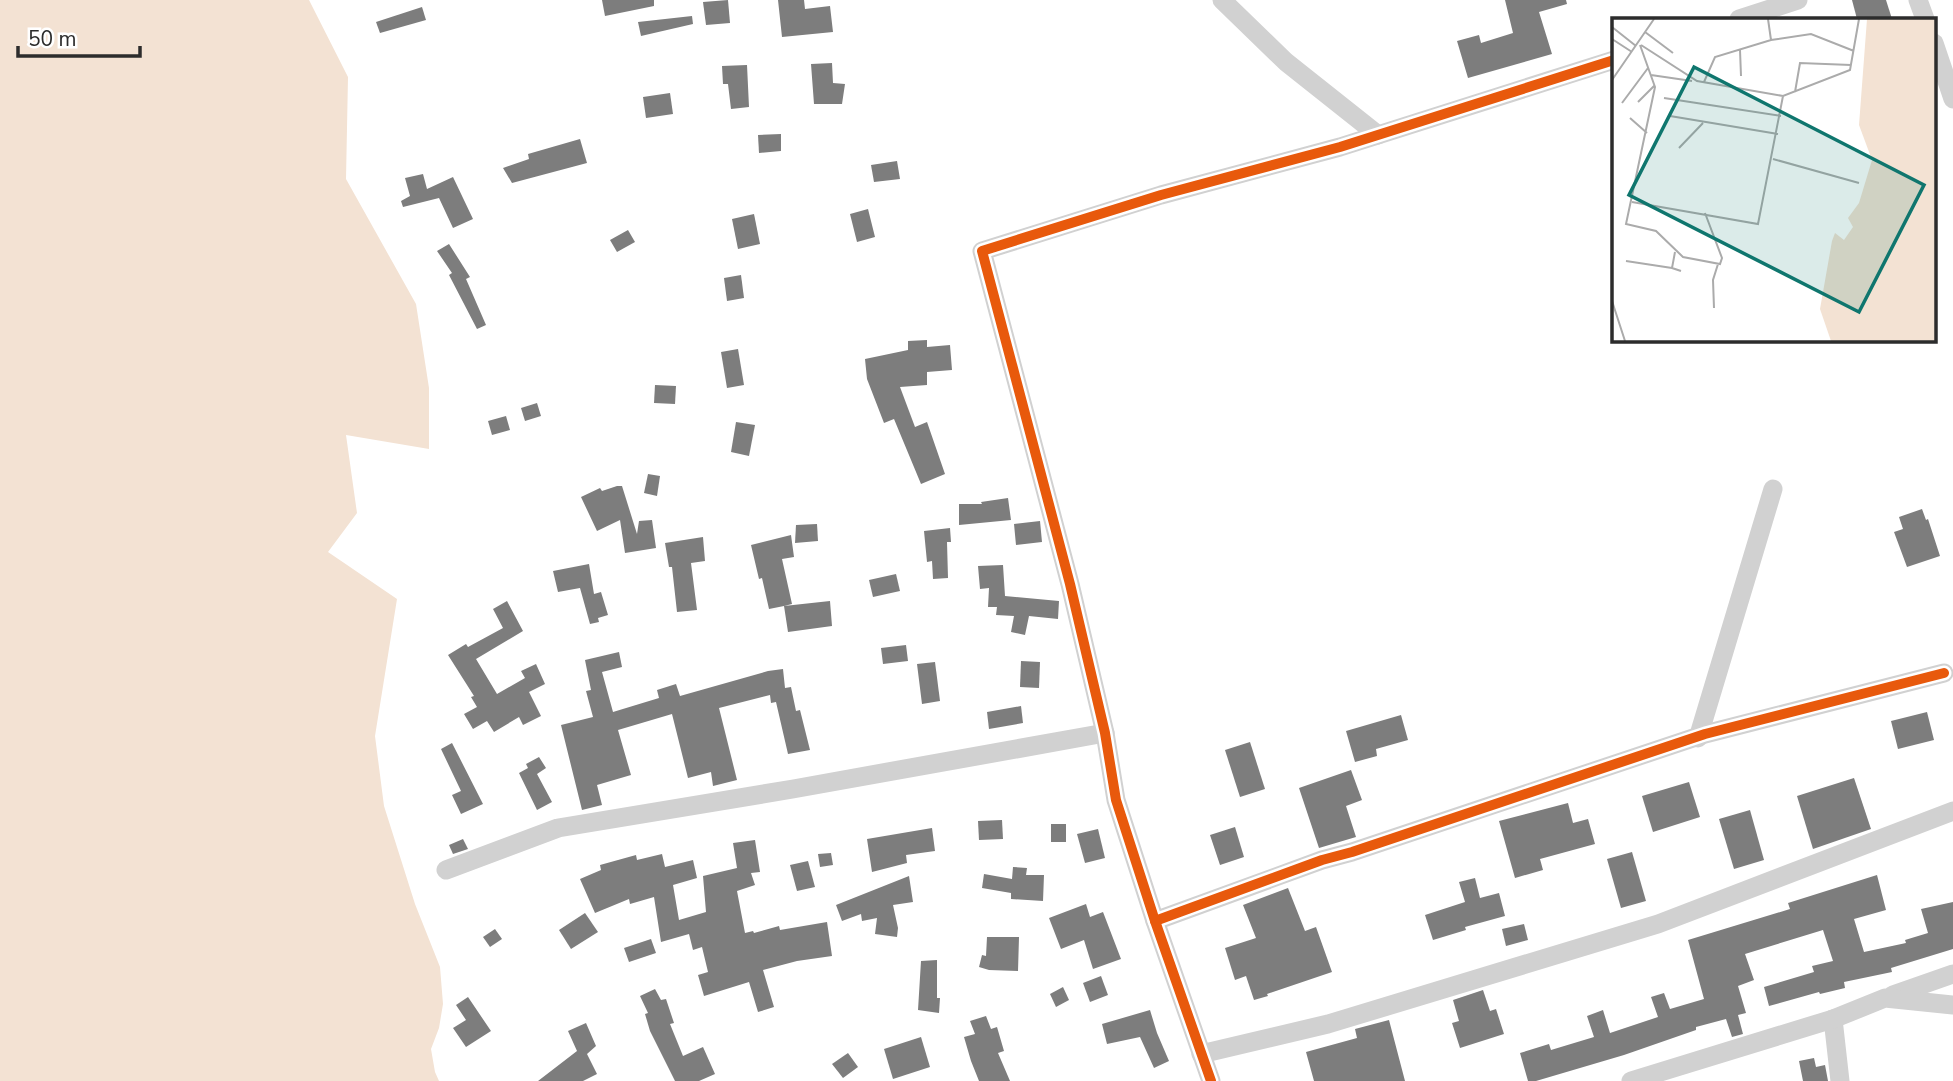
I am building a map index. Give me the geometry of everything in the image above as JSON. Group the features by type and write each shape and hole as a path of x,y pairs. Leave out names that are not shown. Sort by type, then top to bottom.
{"street":[{"path":"1222,0 1286,62 1378,135"},
{"path":"1742,18 1798,0"},
{"path":"1918,0 1925,18"},
{"path":"1936,49 1953,99"},
{"path":"1211,1081 1116,800 1105,733 1027,416 982,251 1161,195 1378,135 1612,61"},
{"path":"1698,738 1773,489"},
{"path":"1155,921 1322,860 1705,734 1944,673"},
{"path":"446,870 558,828 1105,733"},
{"path":"1201,1054 1328,1024 1658,924 1953,811"},
{"path":"1631,1081 1833,1019 1953,974"},
{"path":"1885,998 1953,1005"},
{"path":"1833,1019 1840,1081"}],"shaded area":[{"path":"0,0 309,0 348,77 346,179 416,304 429,388 429,449 346,435 357,513 328,552 397,599 375,736 384,806 415,904 440,967 443,1004 439,1028 431,1049 439,1081 0,1081"}],"building":[{"path":"602,0 654,0 654,6 605,16"},
{"path":"728,0 730,23 706,25 703,2"},
{"path":"778,0 804,0 805,9 830,6 833,32 782,37"},
{"path":"1505,0 1566,0 1567,4 1539,12 1552,54 1468,78 1457,41 1479,35 1481,43 1513,33"},
{"path":"1852,0 1886,0 1892,18 1857,18"},
{"path":"422,7 426,20 380,33 376,22"},
{"path":"692,16 693,24 641,36 638,22"},
{"path":"832,63 833,83 845,84 842,104 814,104 811,64"},
{"path":"747,65 749,107 731,109 728,84 723,84 722,66"},
{"path":"670,93 673,114 646,118 643,97"},
{"path":"781,134 781,151 759,153 758,135"},
{"path":"580,139 587,163 512,183 503,168 529,159 528,154"},
{"path":"897,161 900,179 874,182 871,165"},
{"path":"423,174 427,189 453,177 473,219 453,228 439,198 403,207 401,201 410,196 405,178"},
{"path":"868,209 875,237 857,242 850,214"},
{"path":"754,214 760,244 738,249 732,219"},
{"path":"628,230 635,242 617,252 610,240"},
{"path":"449,244 470,277 466,279 486,325 477,329 449,275 452,273 437,251"},
{"path":"741,275 744,298 727,301 724,278"},
{"path":"927,340 927,347 950,345 952,370 927,372 927,385 900,387 915,427 927,422 945,474 921,484 894,419 884,423 867,379 865,359 908,350 908,341"},
{"path":"738,349 744,385 727,388 721,352"},
{"path":"655,385 676,386 675,404 654,403"},
{"path":"537,403 541,416 525,421 521,408"},
{"path":"506,416 510,430 492,435 488,421"},
{"path":"736,422 755,425 749,456 731,452"},
{"path":"648,474 660,476 657,496 644,493"},
{"path":"622,486 637,534 639,521 652,520 656,548 625,553 620,520 597,531 581,497 600,488 602,491"},
{"path":"1008,498 1011,520 959,525 959,504 982,504 981,502"},
{"path":"1922,509 1940,556 1907,567 1894,532 1903,529 1899,517"},
{"path":"1040,521 1042,542 1016,545 1014,524"},
{"path":"817,524 818,541 795,543 796,525"},
{"path":"950,528 951,542 947,542 948,578 933,579 932,561 927,562 924,531"},
{"path":"791,535 794,557 782,559 792,604 769,609 751,545"},
{"path":"703,537 705,561 691,563 697,610 677,612 672,567 669,567 665,543"},
{"path":"589,564 594,594 601,592 608,615 598,618 599,622 590,624 580,588 558,592 553,571"},
{"path":"1003,565 1005,596 1059,601 1058,619 1029,616 1025,635 1011,632 1014,616 996,615 997,607 988,607 989,588 980,589 978,566"},
{"path":"896,574 900,591 873,597 869,580"},
{"path":"507,601 523,631 476,659 497,694 525,678 521,671 536,664 545,684 529,692 541,716 523,725 519,717 494,732 487,721 473,729 464,714 477,707 471,697 474,696 448,655 503,628 493,609"},
{"path":"830,601 832,626 788,632 784,606"},
{"path":"906,645 908,661 883,664 881,648"},
{"path":"619,652 622,667 602,672 613,712 659,698 657,690 676,684 680,696 783,669 785,688 791,687 796,711 800,710 810,750 788,754 776,702 771,703 770,695 719,708 737,780 713,786 711,772 688,778 672,714 618,730 631,775 597,785 602,805 582,810 561,725 593,717 586,691 591,690 585,660"},
{"path":"1021,661 1040,662 1039,688 1020,687"},
{"path":"935,662 940,701 922,704 917,664"},
{"path":"1021,706 1023,723 989,729 987,712"},
{"path":"1927,712 1934,740 1898,749 1891,721"},
{"path":"1401,715 1408,740 1376,749 1377,756 1355,762 1346,731"},
{"path":"1250,742 1265,789 1240,797 1225,750"},
{"path":"452,743 483,804 461,814 452,795 461,791 441,749"},
{"path":"539,757 546,768 537,774 552,802 537,810 519,773 528,768 526,764"},
{"path":"1351,770 1362,800 1346,806 1356,837 1319,848 1299,788"},
{"path":"1854,778 1871,829 1813,849 1797,796"},
{"path":"1689,782 1700,817 1653,832 1642,796"},
{"path":"1568,803 1573,823 1588,819 1595,844 1540,859 1543,870 1515,878 1499,821"},
{"path":"1750,810 1764,860 1734,869 1719,819"},
{"path":"1002,820 1003,839 979,840 978,821"},
{"path":"1051,824 1066,824 1066,842 1051,842"},
{"path":"1235,827 1244,857 1220,865 1210,835"},
{"path":"932,828 935,851 906,855 907,863 872,872 867,839"},
{"path":"1098,829 1105,858 1085,863 1077,834"},
{"path":"463,839 468,849 453,854 449,845"},
{"path":"755,840 760,872 751,873 755,885 737,891 745,933 779,926 780,930 827,922 832,956 763,970 774,1007 758,1012 749,982 704,996 698,975 708,972 702,947 693,950 689,934 661,942 654,897 630,904 629,899 595,913 580,879 601,870 600,865 636,855 637,860 662,854 665,867 693,860 697,878 673,885 679,920 706,912 703,876 737,868 733,843"},
{"path":"1632,852 1646,901 1621,908 1607,859"},
{"path":"831,853 833,865 820,867 818,854"},
{"path":"808,861 815,887 797,891 790,865"},
{"path":"1013,867 1027,868 1026,875 1044,875 1043,901 1011,899 1011,893 982,888 984,874 1012,879"},
{"path":"1877,875 1886,910 1854,919 1864,952 1906,943 1905,940 1928,933 1921,909 1953,902 1953,949 1891,968 1892,972 1844,982 1845,988 1769,1006 1764,987 1814,972 1812,966 1833,961 1823,930 1745,954 1754,980 1738,986 1746,1013 1738,1015 1743,1034 1732,1037 1726,1019 1696,1027 1696,1030 1624,1055 1528,1081 1520,1053 1549,1044 1551,1050 1594,1037 1587,1016 1603,1010 1610,1033 1658,1017 1651,997 1664,993 1670,1009 1704,999 1688,940 1790,909 1788,903"},
{"path":"909,876 913,902 893,905 898,928 897,937 875,934 877,918 862,921 861,914 842,921 836,905"},
{"path":"1475,878 1480,898 1499,893 1505,916 1465,927 1466,930 1433,940 1425,915 1465,902 1459,882"},
{"path":"1288,888 1305,931 1316,927 1332,972 1254,1000 1246,976 1235,980 1225,948 1256,938 1243,905"},
{"path":"1086,904 1090,917 1103,912 1121,959 1093,969 1084,940 1061,949 1049,918"},
{"path":"585,913 598,932 571,949 559,930"},
{"path":"1524,924 1528,940 1506,946 1502,929"},
{"path":"495,929 502,939 490,947 483,937"},
{"path":"987,937 1019,937 1018,971 979,967 982,955 986,956"},
{"path":"651,939 656,953 629,962 624,948"},
{"path":"937,960 939,1013 918,1010 921,961"},
{"path":"1101,976 1108,995 1090,1002 1083,983"},
{"path":"1063,987 1069,1000 1056,1007 1050,994"},
{"path":"655,989 661,1000 666,999 674,1023 670,1024 683,1056 703,1047 715,1074 699,1081 675,1081 650,1031 645,1014 648,1013 640,996"},
{"path":"1483,990 1490,1011 1496,1009 1504,1034 1460,1048 1452,1023 1459,1021 1453,1000"},
{"path":"468,997 491,1031 466,1047 453,1028 466,1020 456,1005"},
{"path":"1150,1010 1169,1061 1154,1068 1140,1037 1107,1044 1102,1024"},
{"path":"986,1016 991,1029 997,1027 1004,1051 998,1053 1010,1081 979,1081 971,1061 964,1037 975,1034 970,1021"},
{"path":"1389,1020 1405,1081 1314,1081 1306,1052 1357,1038 1355,1029"},
{"path":"586,1023 596,1046 587,1054 597,1074 583,1081 538,1081 577,1051 568,1031"},
{"path":"921,1037 930,1067 893,1079 884,1049"},
{"path":"848,1053 858,1067 843,1078 832,1064"},
{"path":"1814,1058 1816,1067 1825,1065 1828,1081 1803,1081 1799,1061"}],"cycle path":[{"path":"1211,1081 1116,800 1105,733 1070,584 982,251 1161,195 1340,147 1612,61"},
{"path":"1155,921 1322,860 1705,734 1944,673"}]}
